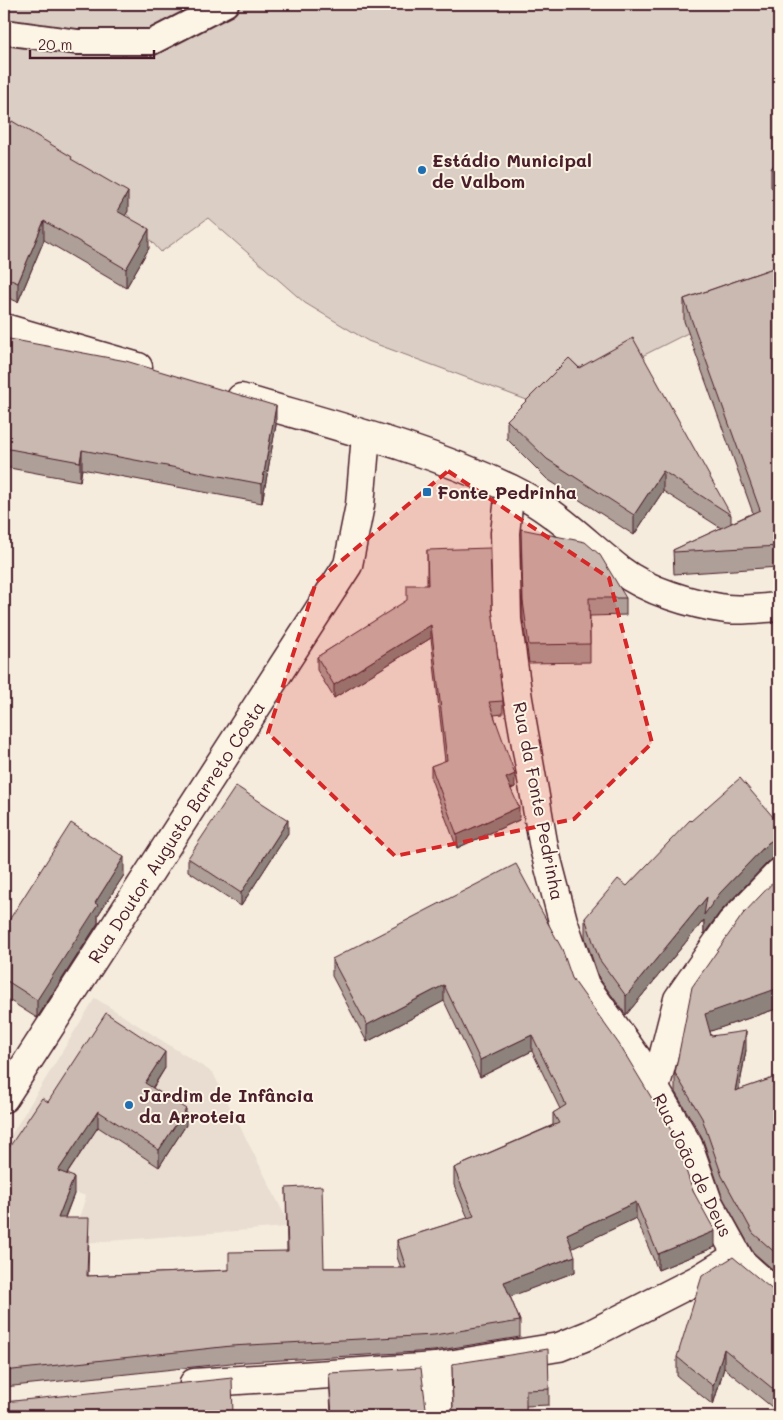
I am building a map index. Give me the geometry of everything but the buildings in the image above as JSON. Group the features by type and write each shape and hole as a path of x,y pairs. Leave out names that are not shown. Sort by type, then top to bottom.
{"street":[{"path":"4,328 164,375"},
{"path":"220,392 366,435 444,461 510,489 545,507 580,534 622,571 661,593 727,609 779,607"},
{"name":"Rua Doutor Augusto Barreto Costa","path":"4,1098 348,565 360,506 366,435"},
{"name":"Rua da Fonte Pedrinha","path":"510,489 505,533 507,620 518,699 544,848 564,921 585,985 637,1058 655,1089"},
{"name":"Rua João de Deus","path":"779,873 731,923 678,999 655,1089 688,1145 708,1202 741,1262 779,1296"},
{"path":"167,1386 436,1367 559,1347 590,1335 699,1280 738,1255"},
{"path":"436,1367 439,1416"}],"lane":[{"path":"4,32 77,42 152,42 226,4"}],"highlighted area":[{"path":"448,471 609,578 652,743 574,819 395,856 268,733 316,582"}],"shaded area":[{"name":"Estádio Municipal de Valbom","path":"4,4 779,4 779,287 543,406 368,341 305,303 208,218 161,252 125,212 4,128"},
{"name":"Jardim de Infância da Arroteia","path":"95,998 213,1073 287,1220 286,1227 71,1244 86,1196 4,1169 15,1141 10,1137"}],"place":[{"name":"Estádio Municipal de Valbom","path":"422,170"},
{"name":"Fonte Pedrinha","path":"427,492"},
{"name":"Jardim de Infância da Arroteia","path":"129,1105"}]}
